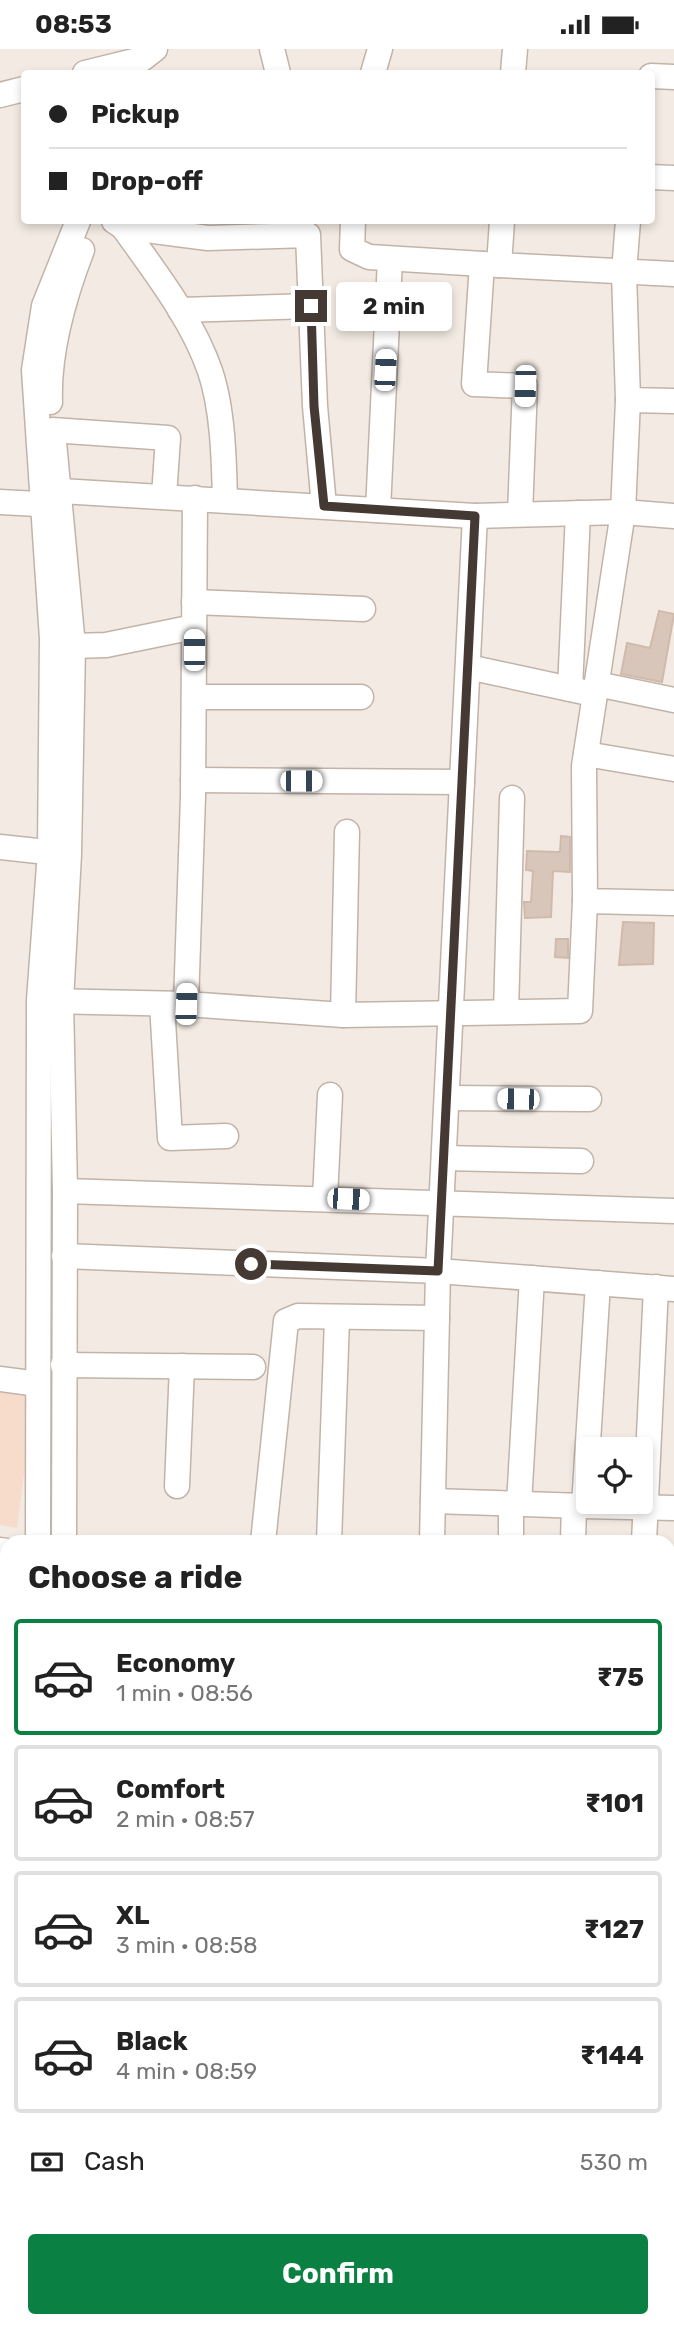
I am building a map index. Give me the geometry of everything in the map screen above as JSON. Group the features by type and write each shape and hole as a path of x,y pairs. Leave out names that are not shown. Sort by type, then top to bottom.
{"street":[{"path":"272,49 277,70"},
{"path":"374,70 380,49"},
{"path":"513,70 515,49"},
{"path":"99,70 146,60"},
{"path":"655,76 674,77"},
{"path":"0,95 21,90"},
{"path":"655,177 674,178"},
{"path":"38,1535 38,1384 50,1001 73,646 55,500 34,388 37,340 44,306 77,224"},
{"path":"59,853 52,639 55,500 50,377 60,319 93,224"},
{"path":"119,224 208,238 308,228 314,406 324,506"},
{"path":"119,224 180,310 210,372 223,451 225,500"},
{"path":"353,224 352,249 369,257 674,274"},
{"path":"501,224 491,265 474,384 525,386 520,514"},
{"path":"50,1001 174,1004 343,1015 580,1011 585,901 586,754 623,512 628,400 624,272 628,224"},
{"path":"378,510 390,259"},
{"path":"180,310 311,306"},
{"path":"628,400 674,401"},
{"path":"52,430 168,438 164,496"},
{"path":"0,502 164,496 475,516 623,512 674,516"},
{"path":"195,498 193,780 174,1004 170,1138 226,1136"},
{"path":"570,689 578,513"},
{"path":"432,1535 438,1271 475,516"},
{"path":"194,602 363,609"},
{"path":"73,646 106,645 194,627"},
{"path":"468,667 570,689 596,689 674,700"},
{"path":"194,697 361,697"},
{"path":"586,754 674,769"},
{"path":"193,780 463,782"},
{"path":"506,1012 512,798"},
{"path":"343,1015 348,832"},
{"path":"0,847 59,853"},
{"path":"585,901 674,902"},
{"path":"50,1001 65,1191 64,1535"},
{"path":"325,1198 330,1095"},
{"path":"447,1098 589,1099"},
{"path":"444,1158 581,1161"},
{"path":"65,1191 674,1210"},
{"path":"64,1256 438,1271 665,1288 651,1437"},
{"path":"512,1535 532,1278"},
{"path":"585,1437 598,1283"},
{"path":"265,1535 283,1327 291,1317 437,1318"},
{"path":"330,1535 337,1319"},
{"path":"63,1364 253,1367"},
{"path":"177,1486 183,1366"},
{"path":"0,1379 38,1384"},
{"path":"433,1501 576,1506"},
{"path":"653,1507 674,1508"},
{"path":"574,1535 578,1514"},
{"path":"644,1514 644,1535"}],"shaded area":[{"path":"0,1386 35,1390 17,1528 0,1525"}],"building":[{"path":"659,611 674,614 662,682 621,674 627,643 650,648"},
{"path":"561,836 570,837 570,872 553,871 551,917 525,918 524,902 531,902 533,871 526,870 527,851 560,852"},
{"path":"623,922 654,923 653,964 619,965"},
{"path":"556,939 568,939 568,958 555,957"}],"route":[{"path":"251,1264 438,1271 475,516 324,506 314,406 311,306"}]}
